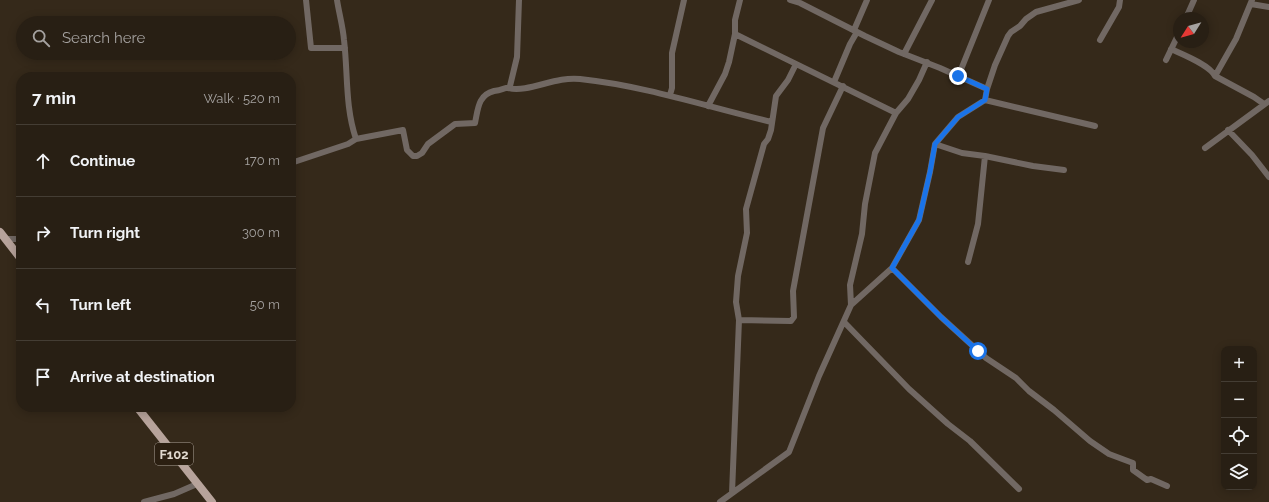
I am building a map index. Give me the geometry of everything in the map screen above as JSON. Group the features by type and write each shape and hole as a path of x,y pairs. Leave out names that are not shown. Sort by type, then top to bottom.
{"main road":[{"path":"0,232 16,252"},
{"name":"F102","path":"141,412 212,502"}],"street":[{"path":"306,0 311,48 345,48"},
{"path":"337,0 345,48 351,125 356,139"},
{"path":"508,88 511,84 517,58 519,0"},
{"path":"670,95 672,88 672,54 684,0"},
{"path":"708,106 725,74 735,34 735,20 740,0"},
{"path":"790,0 801,1 818,13 855,31 904,54 927,62 987,89"},
{"path":"834,82 867,0"},
{"path":"904,54 932,0"},
{"path":"958,76 989,0"},
{"path":"985,100 987,89 999,56 1011,32 1036,12 1079,0"},
{"path":"1100,40 1119,7 1120,0"},
{"path":"1189,12 1194,0"},
{"path":"1215,76 1236,39 1251,2 1269,8"},
{"path":"735,34 896,112"},
{"path":"1166,60 1173,45"},
{"path":"1171,49 1207,68 1214,73 1215,76 1267,103"},
{"path":"720,502 789,452 819,376 851,305 850,285 862,234 865,204 875,153 896,112 908,99 927,62"},
{"path":"732,493 739,320 736,302 738,276 747,233 746,209 764,144 768,139 776,96 788,80 796,64"},
{"path":"296,161 348,144 356,139 403,130 407,150 413,156 417,156 422,153 428,144 455,124 474,123 480,102 484,96 492,92 508,88 519,89 565,78 579,78 638,88 772,122"},
{"path":"739,320 791,321 794,317 793,291 823,128 843,86"},
{"path":"851,305 892,268 919,220 935,144 958,117 985,100 1095,126"},
{"path":"1205,148 1267,103"},
{"path":"1228,130 1269,177"},
{"path":"935,144 962,153 1064,170"},
{"path":"968,262 978,224 985,156"},
{"path":"6,239 16,239"},
{"path":"892,268 973,347 986,358 1016,378 1029,391 1054,410 1083,436 1109,454 1133,463 1133,470 1147,480 1151,479 1167,486"},
{"path":"844,322 909,389 948,424 970,441 1020,489"},
{"path":"144,502 174,494 198,484"}],"route":[{"path":"958,76 987,89 985,100 958,117 935,144 919,220 892,268 921,298 978,351"}]}
